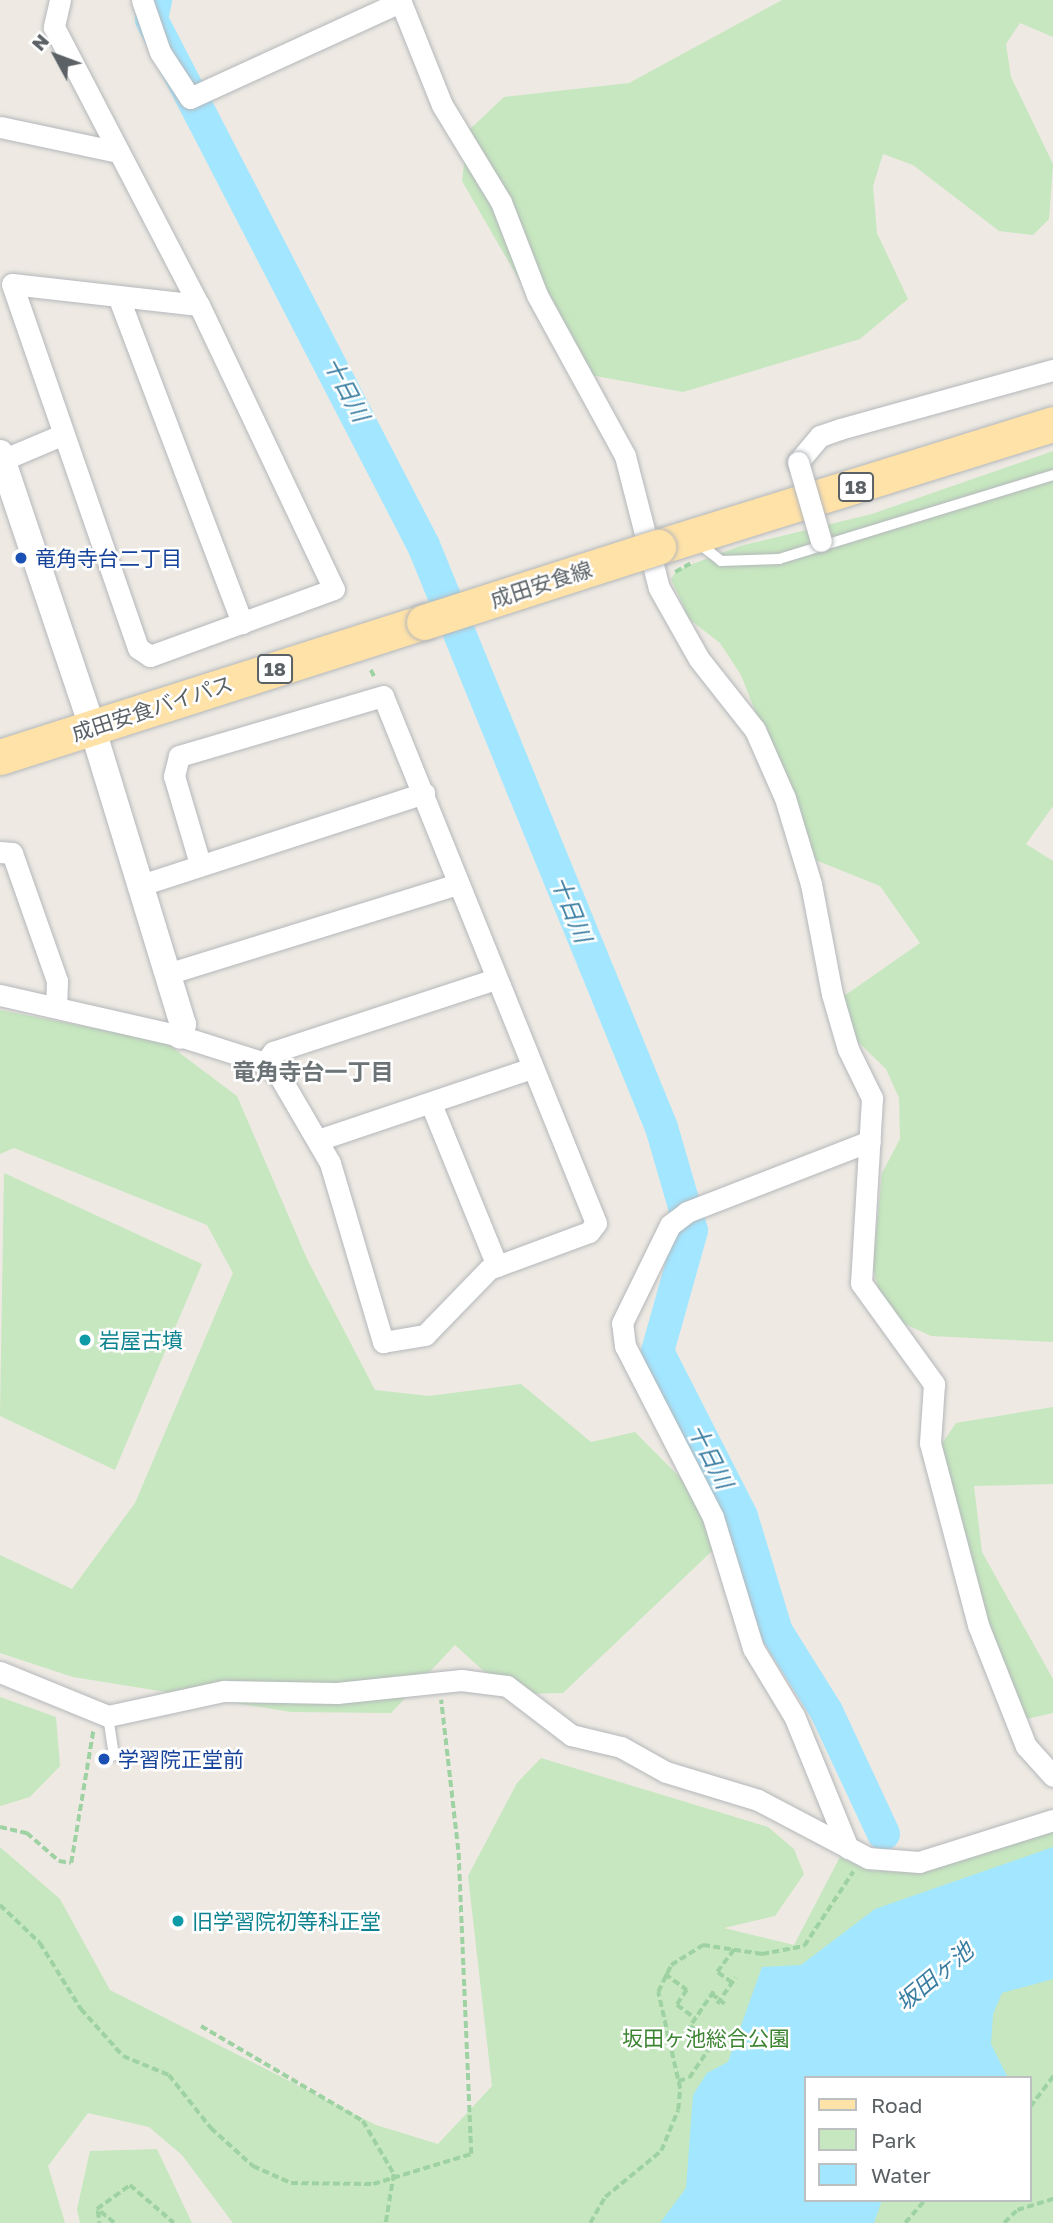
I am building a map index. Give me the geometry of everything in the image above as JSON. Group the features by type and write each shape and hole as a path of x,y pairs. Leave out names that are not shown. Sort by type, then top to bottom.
{"main road":[{"name":"18","path":"693,537 1053,424"},
{"name":"成田安食線","path":"425,622 693,537"},
{"name":"成田安食バイパス","path":"0,757 425,622"}],"street":[{"path":"60,0 54,27 199,305 334,589 150,656 138,648 12,284 199,305"},
{"path":"142,0 160,52 190,99 400,1 442,105 501,202 537,295 625,456 659,588 699,659 755,730 785,798 835,1005 872,1098 861,1283 934,1384 930,1443 974,1613 1026,1746 1053,1776"},
{"path":"0,127 118,152"},
{"path":"118,296 242,623"},
{"path":"826,543 798,462 820,436 1053,370"},
{"path":"64,434 1,458 92,727 138,886 183,1024 180,1036"},
{"path":"0,995 56,1004 180,1036 265,1063 280,1077 318,1140 361,1253 383,1342 425,1335 497,1266 589,1232 596,1223 495,979 424,793 383,695 189,750 173,766 200,864"},
{"path":"138,886 424,793"},
{"path":"0,852 12,853 57,981 56,1004"},
{"path":"167,974 458,884"},
{"path":"265,1063 273,1052 495,979"},
{"path":"318,1140 532,1068"},
{"path":"431,1104 497,1266"},
{"path":"855,1851 794,1716 752,1648 713,1517 625,1346 622,1323 670,1226 687,1212 870,1141"},
{"path":"0,1672 101,1714 224,1691 337,1693 439,1681 507,1686 571,1735 621,1747 666,1772 758,1800 855,1851 919,1862 1053,1820"}],"lane":[{"path":"693,537 706,555 721,561 779,559 1053,475"},
{"path":"101,1714 114,1756"}],"path":[{"path":"0,1905 40,1943 82,2009 123,2056 169,2075 211,2128 253,2166 291,2183 373,2184 394,2174 471,2154 458,1850 439,1681"},
{"path":"0,1827 27,1833 59,1861 71,1863 101,1714"},
{"path":"590,2223 605,2197 661,2151 678,2110 678,2081 659,2007 665,1974 692,1949 735,1948 778,1954 804,1946 855,1851"},
{"path":"732,1983 717,1972 735,1948"},
{"path":"665,1974 687,1990 677,2005 695,2018"},
{"path":"718,2002 735,1978"},
{"path":"686,2032 715,1989"},
{"path":"712,1994 718,2002 725,2004"},
{"path":"201,2026 363,2121 394,2174 386,2223"},
{"path":"690,2026 713,2042"},
{"path":"678,2081 689,2078 721,2031"},
{"path":"1032,2104 1053,2076"},
{"path":"97,2209 130,2185 174,2223"},
{"path":"1004,2223 1017,2210 1053,2199"},
{"path":"905,2223 923,2202"},
{"path":"97,2209 100,2223"},
{"path":"97,2209 114,2223"}],"green space":[{"path":"782,0 1053,0 1053,37 1020,23 1006,44 1011,77 1053,164 1049,219 1033,235 999,231 913,165 883,154 873,186 877,233 908,299 860,339 683,392 585,374 541,318 462,181 468,131 504,97 629,83"},
{"path":"1053,451 1053,806 1026,844 1053,861 1053,1342 931,1336 903,1323 878,1289 873,1266 882,1173 900,1139 899,1098 886,1069 856,1040 844,996 920,943 880,886 813,859 741,675 720,643 689,619 671,579 677,570 740,546 872,514"},
{"path":"0,1010 165,1042 237,1096 307,1259 375,1390 429,1396 521,1384 591,1442 635,1432 733,1531 563,1693 509,1694 455,1645 391,1713 291,1712 73,1677 0,1653 0,1555 72,1589 135,1503 233,1273 207,1225 14,1148 0,1154"},
{"name":"岩屋古墳","path":"4,1173 202,1264 115,1470 0,1416"},
{"path":"1053,1407 1053,1484 974,1486 982,1552 1053,1679 1053,1713 1026,1719 986,1625 939,1448 956,1423"},
{"path":"0,1697 56,1717 60,1766 30,1797 0,1806"},
{"name":"坂田ヶ池総合公園","path":"541,1758 768,1827 794,1849 804,1874 775,1916 724,1928 794,1945 840,1857 867,1870 921,1873 1053,1825 1053,2223 233,2223 182,2155 149,2127 88,2113 48,2166 65,2223 0,2223 0,1847 60,1899 110,1990 376,2125 438,2144 492,2086 468,1876 517,1783"},
{"path":"157,2149 192,2223 80,2223 77,2209 90,2151"}],"water":[{"name":"坂田ヶ池","path":"1053,1847 1053,1979 1002,1993 993,2014 991,2044 1007,2076 804,2076 804,2202 881,2202 874,2223 660,2223 686,2188 693,2095 707,2073 728,2062 762,1967 801,1965 875,1909"}],"waterway":[{"name":"十日川","path":"155,0 151,19 423,545 661,1127 691,1230 657,1351 741,1516 776,1631 826,1711 883,1833"}],"place":[{"name":"竜角寺台二丁目","path":"21,558"},
{"name":"岩屋古墳","path":"85,1340"},
{"name":"学習院正堂前","path":"104,1759"},
{"name":"旧学習院初等科正堂","path":"178,1921"}],"district":[{"name":"竜角寺台一丁目","path":"313,1071"}]}
